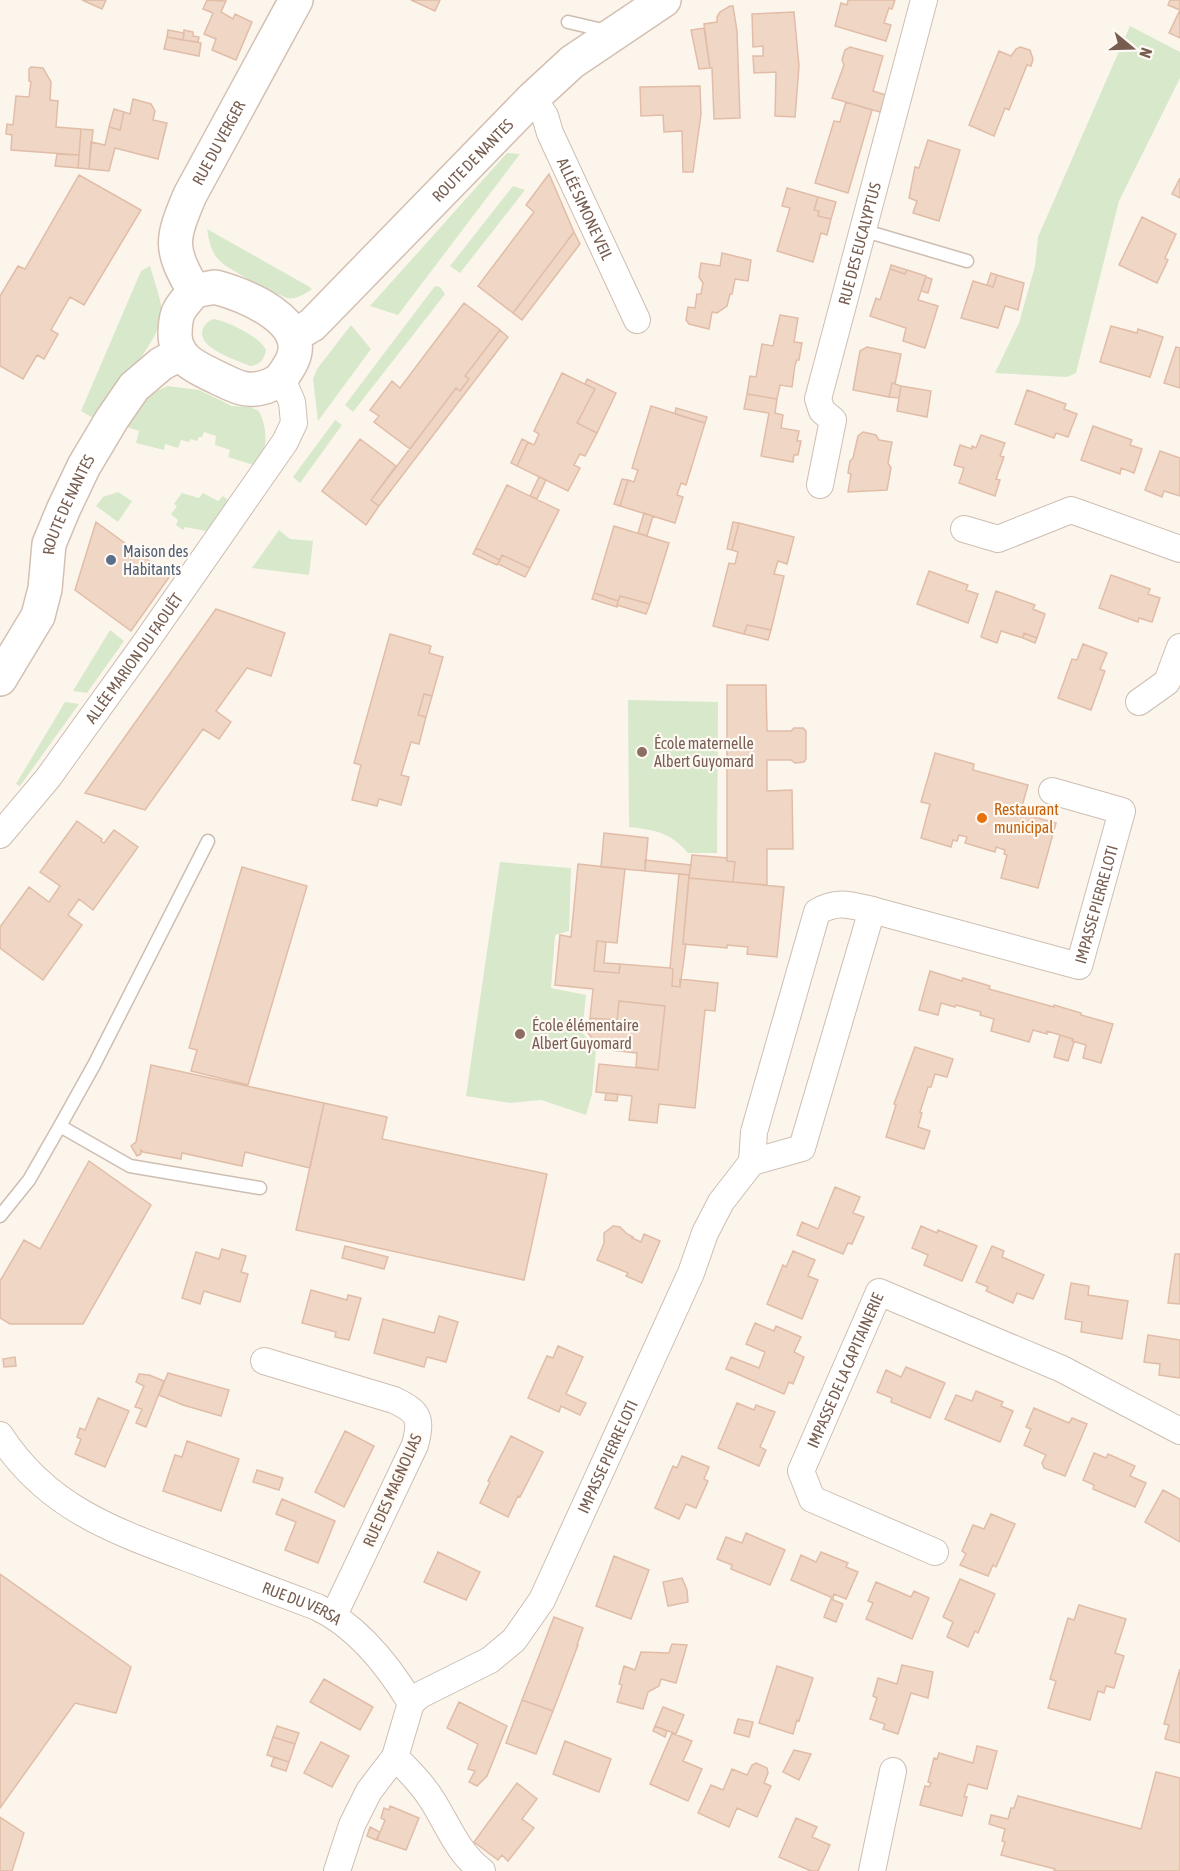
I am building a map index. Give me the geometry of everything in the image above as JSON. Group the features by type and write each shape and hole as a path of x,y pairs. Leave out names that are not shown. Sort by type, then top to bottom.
{"main road":[{"name":"RUE DU VERGER","path":"194,291 182,270 174,242 179,222 190,195 296,0"},
{"name":"ROUTE DE NANTES","path":"293,336 312,325 533,98 572,62 664,0"},
{"path":"215,287 231,291 268,309 282,319 293,336 295,355 282,379 266,386 243,389 191,364 179,354 175,326 179,312 194,291 215,287"},
{"name":"ROUTE DE NANTES","path":"0,679 38,616 45,589 49,544 84,466 134,387 161,364 179,354"}],"street":[{"name":"RUE DES EUCALYPTUS","path":"820,485 833,420 822,411 818,399 924,0"},
{"name":"ALLÉE SIMONE VEIL","path":"533,98 545,116 637,320"},
{"name":"ALLÉE MARION DU FAOUËT","path":"0,835 29,803 55,768 285,442 294,423 292,402 282,379"},
{"path":"964,529 998,539 1071,510 1180,549"},
{"path":"1139,702 1167,682 1180,648"},
{"name":"IMPASSE PIERRE LOTI","path":"411,1703 420,1695 490,1660 514,1640 542,1600 691,1273 705,1233 721,1202 752,1162 754,1132 817,912 828,905 842,904 872,910 1079,966 1122,811 1052,791"},
{"path":"752,1162 802,1148 872,910"},
{"name":"IMPASSE DE LA CAPITAINERIE","path":"935,1552 812,1499 801,1471 879,1292 1062,1369 1180,1431"},
{"name":"RUE DES MAGNOLIAS","path":"264,1361 394,1400 409,1407 418,1417 419,1429 416,1445 334,1615"},
{"name":"RUE DU VERSA","path":"0,1435 33,1478 64,1503 94,1520 139,1540 334,1615 364,1641 382,1661 411,1703"},
{"path":"337,1871 352,1825 369,1791 395,1757 411,1703"},
{"path":"395,1757 434,1801 458,1844 482,1871"},
{"path":"872,1871 893,1771"}],"lane":[{"path":"568,22 614,33"},
{"path":"862,230 967,261"},
{"path":"0,1216 29,1180 94,1065 208,841"},
{"path":"60,1126 130,1166 260,1188"}],"green space":[{"path":"1130,26 1180,52 1180,78 1119,201 1076,373 1067,377 995,373 1019,323 1035,266 1038,237"},
{"path":"507,153 520,154 398,315 370,306"},
{"path":"513,186 525,190 460,273 450,266"},
{"path":"207,229 312,289 303,295 287,298 242,276 215,255"},
{"path":"150,266 162,308 160,324 145,352 93,418 81,411 141,271"},
{"path":"435,286 440,287 445,294 353,412 345,405"},
{"path":"213,319 235,326 258,340 266,350 261,361 250,366 208,345 202,331 205,325"},
{"path":"351,325 371,349 318,421 313,379 317,369"},
{"path":"167,386 199,390 232,406 250,407 259,411 264,425 265,446 257,466 228,457 230,450 215,445 216,436 204,432 197,441 181,440 178,448 165,444 164,450 136,443 139,431 124,426 142,403"},
{"path":"335,420 342,425 300,483 293,477"},
{"path":"118,492 132,501 118,522 96,506 103,497"},
{"path":"182,493 199,498 203,493 218,501 223,496 232,503 211,532 185,527 183,530 176,525 178,520 171,514 177,506 174,504"},
{"path":"279,530 290,539 313,541 309,575 252,568"},
{"path":"110,630 124,641 87,693 73,691"},
{"path":"628,700 718,702 717,853 688,853 675,840 662,833 629,827"},
{"path":"65,702 79,704 20,786 16,784"},
{"path":"500,862 571,868 569,931 555,935 551,988 586,995 582,1032 596,1050 592,1094 586,1115 541,1100 510,1103 466,1096"}],"building":[{"path":"82,0 106,0 102,9"},
{"path":"207,0 226,1 221,12 233,19 235,14 252,22 236,60 212,50 216,39 204,34 213,13 203,9"},
{"path":"411,0 440,0 435,11"},
{"path":"848,0 895,0 892,9 889,8 884,23 891,25 886,41 835,26 841,3 847,5"},
{"path":"1170,0 1180,0 1180,10 1168,5"},
{"path":"733,6 737,31 740,118 714,119 712,68 710,68 704,24 717,22 720,12"},
{"path":"1180,10 1180,38 1169,33"},
{"path":"794,12 799,66 795,117 775,116 776,72 754,73 753,56 763,56 763,46 753,47 752,14"},
{"path":"704,28 710,68 699,69 691,30"},
{"path":"168,30 184,33 183,40 167,37"},
{"path":"184,30 193,32 193,36 199,37 198,42 183,40"},
{"path":"167,37 201,43 199,56 164,49"},
{"path":"850,47 883,56 873,91 886,95 880,112 832,98 844,65 842,60 845,50"},
{"path":"1020,47 1030,50 1033,59 1031,66 1027,65 1009,110 1005,108 994,136 969,125 999,51 1011,56"},
{"path":"31,67 43,68 51,82 50,100 58,101 56,127 81,129 79,155 11,150 12,135 6,134 7,124 13,125 16,96 29,97 31,82 29,81 29,69"},
{"path":"700,86 701,114 693,172 683,172 682,131 664,132 663,115 641,116 640,87"},
{"path":"133,99 151,104 155,111 153,120 167,123 158,159 115,148 109,171 89,169 91,142 105,145 109,127 120,130 124,112 130,114"},
{"path":"846,102 872,110 848,193 815,183 834,121 840,122"},
{"path":"114,109 124,112 120,130 109,127"},
{"path":"81,129 93,130 89,169 78,168"},
{"path":"928,140 960,150 939,221 913,213 917,201 909,198 915,167 919,168"},
{"path":"57,154 79,155 78,168 55,166"},
{"path":"549,174 574,232 513,313 478,286 534,212 526,205"},
{"path":"79,175 141,210 84,305 70,297 51,330 58,334 44,359 37,355 23,379 0,366 0,296 18,266 25,269"},
{"path":"1180,178 1180,198 1172,194"},
{"path":"787,188 818,197 814,210 819,211 818,216 831,219 827,235 821,233 813,262 777,251 790,208 782,206"},
{"path":"818,197 836,202 831,219 818,216 819,211 814,210"},
{"path":"1142,217 1176,234 1165,258 1168,260 1157,283 1119,265"},
{"path":"574,232 580,244 522,320 513,313"},
{"path":"722,253 751,260 748,281 735,279 727,306 717,313 712,312 709,329 689,324 686,320 688,307 695,308 697,294 701,294 703,283 699,277 701,263 720,266"},
{"path":"891,265 907,270 905,274 890,269"},
{"path":"890,269 905,274 907,270 926,276 918,300 938,306 925,348 903,341 906,328 870,316 876,298 880,300"},
{"path":"991,273 997,275 993,287 987,285"},
{"path":"997,275 1024,283 1018,310 1005,306 998,328 961,318 973,281 993,287"},
{"path":"926,277 932,279 928,293 921,291"},
{"path":"464,303 500,330 465,376 469,379 460,391 456,388 410,449 374,422 379,416 370,410 392,381 400,388"},
{"path":"780,315 798,318 794,342 802,343 799,360 795,365 792,387 780,385 777,399 747,394 750,376 756,377 762,344 773,346"},
{"path":"1111,326 1137,333 1138,329 1163,337 1150,377 1100,362"},
{"path":"500,330 508,337 379,506 371,500 456,388 460,391 469,379 465,376"},
{"path":"867,347 901,354 895,384 892,383 889,397 853,390 860,351"},
{"path":"1176,347 1180,348 1180,388 1164,383"},
{"path":"562,373 595,389 577,423 597,433 585,456 580,454 574,465 580,468 568,491 517,466 528,442 534,445 539,434 534,431"},
{"path":"587,379 616,393 597,433 577,423 595,389 585,384"},
{"path":"892,383 901,386 899,398 889,397"},
{"path":"901,386 931,391 927,417 897,411"},
{"path":"1027,390 1066,404 1064,409 1077,414 1068,437 1056,433 1054,438 1015,424"},
{"path":"747,394 777,399 775,413 783,415 781,428 799,431 797,441 801,441 798,455 794,455 793,462 761,456 769,413 744,409"},
{"path":"651,406 705,423 686,485 681,483 677,495 683,497 675,523 620,506 628,480 634,482 638,470 632,468"},
{"path":"676,408 707,417 705,423 675,414"},
{"path":"1093,426 1132,440 1130,445 1142,449 1134,473 1121,468 1120,474 1081,460"},
{"path":"863,432 876,435 879,440 892,442 888,463 891,468 887,490 848,492 851,474 848,473 850,461 853,458 858,436"},
{"path":"981,435 1005,443 1000,456 1004,457 996,479 1000,480 995,496 959,483 964,468 954,465 960,445 976,448"},
{"path":"360,439 396,466 371,500 379,506 366,525 322,491"},
{"path":"522,439 528,442 517,466 511,463"},
{"path":"1160,451 1180,458 1180,496 1164,491 1162,497 1145,490"},
{"path":"539,477 546,480 537,499 530,496"},
{"path":"622,479 628,480 620,506 614,504"},
{"path":"507,485 559,510 530,568 502,555 500,560 476,548"},
{"path":"644,513 653,516 647,536 638,533"},
{"path":"96,522 170,576 131,631 75,590"},
{"path":"733,522 739,523 732,550 727,549"},
{"path":"739,523 794,537 787,564 778,561 774,574 784,576 771,630 747,625 744,634 713,626 729,563 735,564 738,552 732,550"},
{"path":"614,526 669,543 650,604 620,596 618,601 594,593"},
{"path":"476,548 500,560 497,565 473,554"},
{"path":"502,555 530,568 525,577 498,564"},
{"path":"929,571 968,585 966,590 978,594 968,623 917,604"},
{"path":"1111,575 1150,589 1148,594 1160,598 1152,622 1139,618 1138,622 1099,608"},
{"path":"996,591 1035,605 1033,609 1045,614 1037,638 1024,633 1023,638 1001,631 997,643 981,637"},
{"path":"594,593 618,601 617,607 592,599"},
{"path":"620,596 650,604 646,614 617,605"},
{"path":"216,609 285,633 271,676 247,668 216,711 231,722 219,739 203,729 145,810 85,793"},
{"path":"747,625 771,630 768,640 744,634"},
{"path":"1024,633 1037,638 1035,643 1023,638"},
{"path":"390,634 431,646 429,653 443,657 432,696 424,694 418,715 426,717 419,744 411,742 401,775 409,777 401,805 379,799 377,806 352,800 361,765 354,763"},
{"path":"1083,644 1107,653 1100,669 1105,671 1091,710 1058,698 1072,659 1077,660"},
{"path":"727,685 766,685 767,731 791,731 794,728 803,728 806,731 806,759 804,762 767,760 767,791 792,790 793,849 767,849 767,885 733,882 735,862 727,861"},
{"path":"424,694 432,696 426,717 418,715"},
{"name":"Restaurant municipal","path":"935,753 974,764 973,770 1028,785 1020,813 1056,823 1038,888 1001,878 1007,855 1004,854 1005,850 996,847 995,852 965,843 967,837 959,835 957,841 953,840 951,847 921,838 930,804 921,802"},
{"path":"77,821 102,839 104,843 114,830 138,847 93,910 79,899 68,915 82,925 43,980 0,948 0,927 29,887 49,902 60,886 40,872"},
{"path":"604,833 648,838 645,871 601,867"},
{"path":"692,855 727,858 727,861 735,862 733,882 689,878"},
{"path":"645,860 691,865 689,875 645,871"},
{"path":"578,864 625,869 617,943 597,941 594,971 619,973 620,964 670,968 673,969 672,986 680,987 680,979 718,983 715,1011 705,1010 695,1108 659,1104 657,1123 629,1120 632,1096 596,1092 599,1064 658,1070 665,1006 619,1001 617,1020 590,1018 593,989 555,985 560,935 571,937"},
{"path":"242,867 307,886 248,1085 191,1071 197,1050 189,1048"},
{"path":"679,874 689,875 683,944 686,944 680,987 672,986 673,969 670,968"},
{"path":"689,878 784,887 777,957 747,954 748,947 727,945 727,948 683,944"},
{"path":"597,941 606,942 604,963 620,964 619,973 594,971"},
{"path":"930,971 962,981 963,978 990,986 989,989 1054,1007 1054,1005 1113,1024 1101,1063 1083,1058 1086,1045 1047,1031 1047,1034 1033,1030 1029,1042 991,1031 994,1019 980,1015 981,1012 941,1003 938,1015 919,1010"},
{"path":"619,1001 665,1006 658,1070 636,1067 637,1053 601,1049 588,1033 590,1018 617,1020"},
{"path":"1060,1035 1073,1039 1074,1042 1068,1061 1054,1057"},
{"path":"915,1047 953,1059 947,1077 935,1074 931,1087 928,1087 918,1127 930,1131 924,1149 886,1137 896,1105 894,1104"},
{"path":"151,1065 324,1103 310,1168 245,1152 242,1166 182,1153 181,1159 141,1150 141,1154 137,1156 131,1146 136,1142"},
{"path":"606,1093 618,1094 617,1101 605,1100"},
{"path":"324,1103 387,1117 382,1139 547,1174 524,1280 296,1230"},
{"path":"89,1161 151,1205 83,1324 10,1324 0,1318 0,1281 24,1240 40,1249"},
{"path":"835,1187 860,1197 853,1213 864,1217 852,1244 848,1243 843,1254 797,1235 802,1222 818,1229"},
{"path":"613,1226 620,1227 632,1238 641,1242 644,1234 660,1241 642,1283 626,1276 628,1273 597,1260 604,1243 604,1233"},
{"path":"921,1226 937,1233 938,1230 977,1246 962,1281 924,1265 928,1255 912,1248"},
{"path":"345,1246 388,1257 384,1269 342,1258"},
{"path":"992,1246 1004,1251 1002,1257 1044,1275 1033,1299 1017,1293 1013,1303 986,1291 988,1287 976,1282"},
{"path":"222,1249 246,1256 241,1272 248,1274 240,1302 204,1291 200,1304 182,1298 196,1252 219,1259"},
{"path":"793,1251 815,1260 808,1276 818,1280 802,1319 767,1304 783,1265 786,1267"},
{"path":"1175,1254 1180,1254 1180,1304 1168,1303"},
{"path":"1071,1283 1089,1286 1088,1295 1128,1301 1122,1339 1081,1332 1082,1322 1065,1319"},
{"path":"311,1290 347,1300 348,1295 361,1298 349,1340 335,1337 336,1332 302,1323"},
{"path":"439,1316 458,1322 446,1362 427,1357 424,1367 374,1353 383,1319 434,1333"},
{"path":"755,1323 774,1331 776,1326 801,1337 794,1352 804,1357 793,1384 789,1382 784,1394 726,1369 731,1357 759,1368 765,1352 746,1344"},
{"path":"1148,1335 1180,1340 1180,1378 1159,1375 1160,1364 1144,1362"},
{"path":"558,1346 583,1357 566,1394 586,1403 580,1415 561,1406 559,1412 528,1398 547,1356 553,1358"},
{"path":"15,1357 16,1366 4,1367 3,1359"},
{"path":"906,1367 945,1383 930,1418 891,1402 892,1398 877,1392 886,1370 901,1377"},
{"path":"168,1373 229,1390 221,1416 159,1395"},
{"path":"139,1374 164,1381 146,1427 136,1423 142,1409 135,1407 144,1386 136,1382"},
{"path":"976,1391 1003,1402 1001,1406 1013,1411 1000,1442 945,1419 956,1395 972,1401"},
{"path":"98,1398 129,1411 105,1467 75,1454 81,1439 77,1437 80,1428 85,1430"},
{"path":"737,1403 754,1410 756,1405 775,1412 760,1447 766,1450 759,1466 718,1448"},
{"path":"1034,1408 1069,1423 1072,1418 1087,1424 1065,1476 1044,1468 1042,1463 1046,1455 1024,1445 1031,1429 1026,1427"},
{"path":"345,1431 374,1446 344,1507 315,1492"},
{"path":"511,1436 543,1452 508,1517 480,1503 490,1482 488,1481"},
{"path":"187,1441 239,1459 221,1511 163,1491 175,1455 182,1457"},
{"path":"1094,1453 1106,1458 1108,1454 1135,1466 1130,1476 1146,1483 1135,1507 1093,1489 1094,1485 1083,1480"},
{"path":"682,1456 709,1467 704,1479 708,1481 696,1508 686,1504 679,1519 655,1508 673,1466 677,1468"},
{"path":"257,1470 283,1478 279,1490 253,1482"},
{"path":"1163,1490 1180,1499 1180,1542 1145,1522"},
{"path":"282,1499 335,1521 318,1563 285,1550 296,1522 276,1514"},
{"path":"991,1514 1015,1524 996,1567 993,1565 988,1576 960,1565 966,1554 962,1551 973,1525 984,1529"},
{"path":"746,1533 785,1550 770,1585 731,1569 732,1565 717,1559 726,1537 742,1543"},
{"path":"438,1552 480,1572 466,1600 424,1582"},
{"path":"821,1552 848,1563 846,1567 858,1572 846,1599 834,1594 833,1598 791,1580 801,1555 816,1562"},
{"path":"614,1556 649,1570 631,1619 596,1606"},
{"path":"0,1574 131,1667 116,1713 75,1703 0,1808"},
{"path":"682,1578 687,1590 688,1602 668,1606 663,1582"},
{"path":"960,1579 995,1594 978,1633 975,1631 968,1647 947,1637 953,1622 943,1617"},
{"path":"876,1582 911,1597 914,1591 929,1598 912,1639 866,1619 873,1603 868,1601"},
{"path":"831,1599 843,1604 836,1622 824,1617"},
{"path":"1079,1605 1126,1619 1115,1653 1124,1656 1114,1688 1106,1686 1104,1693 1098,1691 1090,1720 1048,1708 1056,1681 1050,1679 1068,1618 1074,1620"},
{"path":"554,1617 583,1628 553,1711 522,1700"},
{"path":"672,1644 687,1645 676,1683 661,1679 659,1686 648,1692 643,1709 617,1702 624,1666 635,1670 641,1652 669,1653"},
{"path":"902,1665 933,1672 928,1698 911,1693 898,1734 883,1729 885,1724 870,1719 877,1698 873,1696 878,1678 897,1684"},
{"path":"777,1666 813,1678 793,1734 759,1723"},
{"path":"1180,1669 1180,1743 1165,1739 1169,1725 1164,1724"},
{"path":"324,1679 373,1707 360,1730 310,1702"},
{"path":"522,1700 553,1711 536,1754 506,1743"},
{"path":"459,1702 507,1726 487,1776 477,1786 469,1782 475,1771 468,1769 478,1744 447,1728"},
{"path":"663,1707 684,1715 676,1734 655,1726"},
{"path":"738,1719 753,1722 749,1737 734,1733"},
{"path":"277,1726 299,1733 295,1744 273,1737"},
{"path":"655,1726 667,1731 665,1737 653,1731"},
{"path":"672,1733 692,1741 683,1761 702,1769 688,1801 650,1784"},
{"path":"273,1737 295,1744 289,1762 267,1755"},
{"path":"565,1741 611,1759 599,1792 553,1774"},
{"path":"321,1742 349,1756 332,1787 304,1773"},
{"path":"977,1746 997,1751 987,1789 968,1784 962,1816 920,1805 925,1786 929,1787 931,1783 928,1782 934,1758 937,1759 939,1753 973,1763"},
{"path":"794,1750 811,1754 799,1780 783,1772"},
{"path":"274,1757 289,1762 286,1771 271,1766"},
{"path":"756,1763 767,1768 768,1773 764,1783 771,1786 757,1817 737,1808 729,1827 698,1813 711,1785 723,1790 732,1769 747,1775 752,1765"},
{"path":"1156,1772 1180,1778 1180,1871 1054,1871 1055,1869 1001,1855 1005,1842 1002,1841 1005,1829 989,1824 991,1815 1008,1819 1018,1796 1141,1829"},
{"path":"517,1783 537,1799 522,1819 534,1828 508,1861 502,1855 498,1860 474,1842"},
{"path":"390,1806 419,1818 406,1850 377,1840 385,1820 381,1818 384,1808 389,1810"},
{"path":"0,1817 24,1833 12,1871 0,1871"},
{"path":"796,1818 817,1827 812,1837 830,1845 818,1871 811,1871 779,1857"},
{"path":"370,1827 380,1832 376,1840 367,1836"}],"place":[{"name":"Maison des Habitants","path":"111,560"},
{"name":"École maternelle Albert Guyomard","path":"642,752"},
{"name":"Restaurant municipal","path":"982,818"},
{"name":"École élémentaire Albert Guyomard","path":"520,1034"}]}
